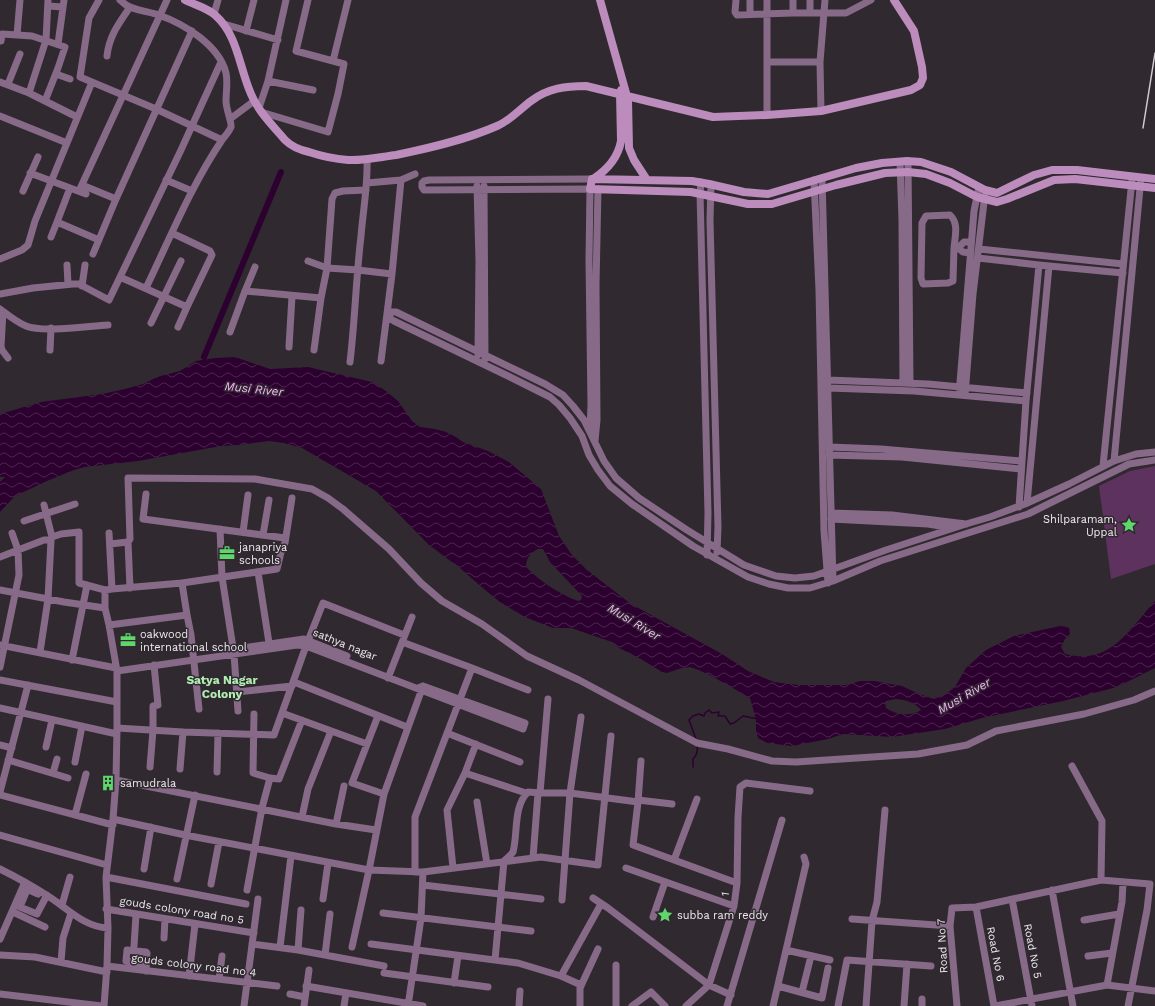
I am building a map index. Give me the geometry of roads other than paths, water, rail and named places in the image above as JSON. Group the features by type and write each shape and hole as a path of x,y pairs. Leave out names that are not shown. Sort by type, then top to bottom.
{"street":[{"path":"17,35 20,0"},
{"path":"100,0 89,18 80,76 192,125 222,140"},
{"path":"120,0 130,7 160,13 192,31 202,39 221,62 225,72 227,80 226,106 231,118 230,129 205,165 146,288"},
{"path":"186,0 214,14 224,24 235,45 244,76 258,107 287,141 294,146 309,152 328,157 367,163 437,146 491,128 506,121 532,100 552,89 569,86 586,86 624,97 713,117 821,111 911,90 920,85 923,78 922,67 914,31 894,0"},
{"path":"214,14 218,0"},
{"path":"246,30 254,0"},
{"path":"258,107 268,81 286,0"},
{"path":"231,118 242,110 258,107 328,132 344,64 296,51 308,1 300,0"},
{"path":"333,61 348,0"},
{"path":"600,0 623,84 625,141 646,180"},
{"path":"736,0 736,14 849,12 871,0"},
{"path":"750,0 750,14"},
{"path":"767,0 767,115"},
{"path":"793,0 793,13"},
{"path":"810,0 810,12"},
{"path":"821,111 820,62 825,0"},
{"path":"82,190 166,1"},
{"path":"29,93 46,40 48,3 63,4 58,44"},
{"path":"107,56 108,45 112,36 130,7"},
{"path":"224,24 278,40"},
{"path":"93,254 116,198 192,31"},
{"path":"0,41 2,34 32,36 65,46 45,101"},
{"path":"8,84 20,54"},
{"path":"0,294 34,288 73,284 82,286 109,300 221,62"},
{"path":"767,62 820,62"},
{"path":"56,74 70,79"},
{"path":"268,81 313,90"},
{"path":"0,82 29,93 77,117"},
{"path":"0,259 22,250 28,245 35,221 92,82"},
{"path":"0,116 67,143"},
{"path":"585,444 590,430 591,405 589,261 595,179 615,158 625,141"},
{"path":"23,191 38,157"},
{"path":"904,161 906,383"},
{"path":"1155,179 1077,170 1052,170 1034,175 997,193 982,188 951,172 921,162 904,161 875,164 768,194 744,192 700,182 646,180 481,179 429,180 422,183 424,190 629,189 700,193 748,204 760,205 772,204 885,173 905,172 926,174 950,182 980,198 997,202 1054,180 1075,179 1155,188"},
{"path":"350,362 367,184 367,163"},
{"path":"30,174 70,188 116,198"},
{"path":"314,350 320,298 327,268 333,196 339,191 367,184 401,180 415,174"},
{"path":"1103,466 1132,176"},
{"path":"1114,461 1141,178"},
{"path":"481,179 479,261 481,363"},
{"path":"818,179 828,380 831,516 829,571"},
{"path":"166,180 192,191"},
{"path":"381,361 392,274 401,180"},
{"path":"700,182 708,543 707,555"},
{"path":"711,184 717,561"},
{"path":"51,237 70,188"},
{"path":"962,391 971,242 982,188"},
{"path":"589,455 594,441 597,420 594,189"},
{"path":"819,190 819,290 824,531 830,582"},
{"path":"962,391 979,249 980,198"},
{"path":"956,248 955,223 952,216 926,216 922,223 921,278 923,284 948,283 953,281 956,248 964,242 971,242"},
{"path":"57,222 99,240"},
{"path":"172,233 210,251 212,255 178,327"},
{"path":"956,248 963,252 970,253"},
{"path":"979,249 1123,264"},
{"path":"978,258 1123,273"},
{"path":"152,323 181,261"},
{"path":"308,261 327,268 392,274"},
{"path":"67,265 68,284"},
{"path":"82,286 86,265"},
{"path":"1019,507 1026,393 1039,265"},
{"path":"1027,503 1049,266"},
{"path":"230,332 255,267"},
{"path":"120,277 187,307"},
{"path":"245,291 320,298"},
{"path":"289,346 292,296"},
{"path":"2,310 26,326 37,328 108,325"},
{"path":"2,310 1,346 8,358"},
{"path":"1155,452 1136,454 1114,461 1019,507 878,553 814,576 795,578 776,576 744,565 639,498 616,478 604,461 590,430 577,410 563,396 545,384 482,353 396,312 390,312 390,319 394,322 539,391 554,401 570,418 585,444 589,455 610,486 654,520 707,555 748,577 788,588 810,588 830,582 880,561 1028,514 1129,464 1155,460"},
{"path":"50,350 51,328"},
{"path":"828,380 906,383 1026,401"},
{"path":"828,388 1026,393"},
{"path":"1024,422 1034,434"},
{"path":"1024,436 1033,449"},
{"path":"829,447 881,449 1022,465"},
{"path":"829,455 902,457 1022,465 1032,458"},
{"path":"130,588 128,478 255,478 312,489 328,498 389,549 442,601 482,624 527,656 579,680 697,743 728,749 772,761 796,762 925,753 966,745 996,731 1084,714 1134,700 1155,690"},
{"path":"146,494 143,519 282,538"},
{"path":"243,532 248,495"},
{"path":"0,557 61,534 79,532 79,584 109,589 130,588 182,583 277,569 282,548 278,542 282,538 292,498"},
{"path":"262,535 269,500"},
{"path":"24,520 75,504"},
{"path":"40,652 48,599 51,539 47,513 44,505"},
{"path":"831,516 892,515 966,524"},
{"path":"831,516 928,524 956,528"},
{"path":"220,529 222,577 234,651 238,711"},
{"path":"0,667 3,646 19,575 18,550 12,533"},
{"path":"0,994 103,1006 107,969 108,928 106,909 106,877 113,822 117,731 116,668 105,608 109,589 109,533"},
{"path":"110,544 128,542"},
{"path":"258,572 269,643"},
{"path":"182,583 199,709"},
{"path":"72,660 87,585"},
{"path":"0,590 105,608"},
{"path":"0,708 82,726 117,731 153,730 274,736 307,643 323,604 472,668 528,690"},
{"path":"109,625 187,615"},
{"path":"389,676 412,617"},
{"name":"sathya nagar","path":"234,651 269,643 304,639 307,643 389,676 397,681 421,688 525,723 523,729 459,701"},
{"name":"sathya nagar","path":"116,668 234,651 307,643"},
{"path":"3,646 116,668"},
{"name":"sathya nagar","path":"116,668 154,665 193,657"},
{"path":"150,767 153,706 158,705 154,665"},
{"path":"408,1005 415,950 421,918 423,885 419,872 415,817 472,668"},
{"path":"0,680 117,702"},
{"path":"237,692 293,684 407,727"},
{"path":"28,685 0,793 75,815 151,827 219,842 369,870 419,872 533,858 565,860 598,865 611,736"},
{"path":"352,947 384,794 421,688"},
{"path":"533,858 548,699"},
{"path":"282,713 367,744"},
{"path":"254,714 253,773 270,778 280,779 302,720"},
{"path":"378,716 352,783 384,794"},
{"path":"562,900 570,793 581,717"},
{"path":"46,747 52,720"},
{"path":"75,762 82,726"},
{"path":"302,817 308,789 331,731"},
{"path":"180,770 183,732"},
{"path":"217,772 218,733"},
{"path":"446,733 520,762"},
{"path":"453,868 447,810 465,773 476,744"},
{"path":"0,745 12,748"},
{"path":"53,773 57,759"},
{"path":"8,760 68,778"},
{"path":"638,801 641,761"},
{"path":"1072,766 1102,821 1100,880"},
{"path":"465,773 526,794"},
{"path":"75,815 86,774"},
{"path":"247,890 262,808 270,778"},
{"path":"116,780 336,824 376,830"},
{"path":"738,883 738,817 740,787 746,783 810,791"},
{"path":"336,824 344,786"},
{"path":"495,960 504,861 512,853 518,814 523,796 528,792 570,793 605,798 672,804"},
{"path":"177,879 185,835 195,795"},
{"path":"674,860 697,799"},
{"name":"1","path":"638,801 633,845 738,883 734,906 709,985 688,1004"},
{"path":"477,802 487,864"},
{"path":"866,1006 872,921 877,902 885,810"},
{"path":"727,1006 782,820"},
{"path":"144,869 151,827"},
{"path":"0,835 107,865"},
{"path":"210,884 219,842"},
{"path":"280,947 291,856"},
{"path":"776,1005 778,986 806,864 804,857"},
{"path":"322,899 328,863"},
{"path":"626,868 734,906"},
{"path":"0,869 25,882 46,897"},
{"path":"62,905 70,877"},
{"path":"106,877 246,904"},
{"path":"976,907 1100,880 1150,884 1128,1006"},
{"path":"25,882 20,907 37,914 46,897"},
{"path":"653,917 666,882"},
{"path":"1107,985 1120,914 1123,882"},
{"path":"423,885 541,899"},
{"path":"0,939 12,912 24,892 27,890 62,905 71,913 97,927 108,928"},
{"path":"1052,890 1073,1006"},
{"path":"592,898 709,985 731,995"},
{"path":"244,1006 258,899"},
{"name":"Road No 5","path":"1012,899 1032,1003"},
{"path":"561,976 601,904"},
{"name":"Road No 7","path":"957,1006 950,926 952,908 976,907"},
{"name":"Road No 6","path":"976,907 995,1006"},
{"name":"gouds colony road no 5","path":"106,909 254,933"},
{"path":"298,950 302,910"},
{"path":"12,912 45,927"},
{"path":"61,962 63,938 71,913"},
{"path":"383,913 531,931"},
{"path":"325,955 330,914"},
{"path":"1084,920 1120,914"},
{"path":"134,946 136,915"},
{"path":"164,938 166,918"},
{"path":"852,919 950,926"},
{"path":"189,976 194,924"},
{"path":"252,944 280,947 325,955 412,977 488,987"},
{"path":"371,944 518,963 561,976 581,985"},
{"path":"580,1006 580,988 598,949"},
{"path":"135,966 126,961 127,950 146,952 146,967"},
{"path":"786,950 830,960"},
{"path":"1088,956 1112,953"},
{"name":"gouds colony road no 4","path":"0,955 35,957 107,969 135,966 146,967 159,971 189,976 278,986"},
{"path":"220,979 222,956"},
{"path":"454,983 458,956"},
{"path":"802,992 811,956"},
{"path":"838,1006 847,960 931,966"},
{"path":"904,1006 907,964"},
{"path":"616,965 616,1006"},
{"path":"778,986 822,998 828,968"},
{"path":"304,1006 309,970"},
{"path":"995,1006 1032,1003 1070,992 1107,985 1155,991"},
{"path":"306,986 408,1005 423,1006"},
{"path":"519,1006 520,991"},
{"path":"632,1006 651,992 665,1006"},
{"path":"344,1006 346,993"},
{"path":"290,994 305,997"},
{"path":"688,1004 698,1006"}],"water":[{"name":"Musi River","path":"235,357 270,369 308,367 372,382 398,401 412,421 420,427 446,432 463,442 488,451 509,462 541,489 559,536 572,555 587,570 631,604 722,654 748,671 774,682 799,685 846,685 860,681 874,681 902,686 934,699 946,694 955,687 966,668 986,650 1014,636 1060,626 1069,627 1070,634 1065,639 1061,647 1065,654 1081,656 1094,655 1117,643 1127,634 1155,601 1155,668 1117,687 1063,701 982,718 945,729 892,737 843,734 828,739 792,746 767,743 758,738 756,731 756,719 750,698 710,675 696,669 690,667 667,673 662,672 619,648 612,642 571,628 553,628 525,617 501,603 460,568 429,545 376,491 302,448 269,441 221,446 138,461 85,467 47,481 15,496 0,512 0,482 5,477 0,477 0,414 41,402 102,394 125,389 143,384 157,377 180,371 196,361","holes":["538,549 543,549 550,562 582,596 581,600 578,601 557,591 544,583 526,567 529,556","896,699 910,702 921,710 912,714 899,714 886,708 886,701"]}],"waterway":[{"path":"204,357 281,172"},
{"path":"696,739 689,720 693,716 699,714 704,716 709,710 712,713 719,712 718,716 725,716 730,724 734,723 743,716 758,719"},
{"path":"693,767 693,759 697,752 697,745"}],"railway":[{"path":"1143,128 1155,53"}],"place":[{"name":"Shilparamam, Uppal","path":"1129,525"},
{"name":"janapriya schools","path":"227,553"},
{"name":"oakwood international school","path":"128,640"},
{"name":"samudrala","path":"108,783"},
{"name":"subba ram reddy","path":"665,915"}],"district":[{"name":"Satya Nagar Colony","path":"222,687"}]}
